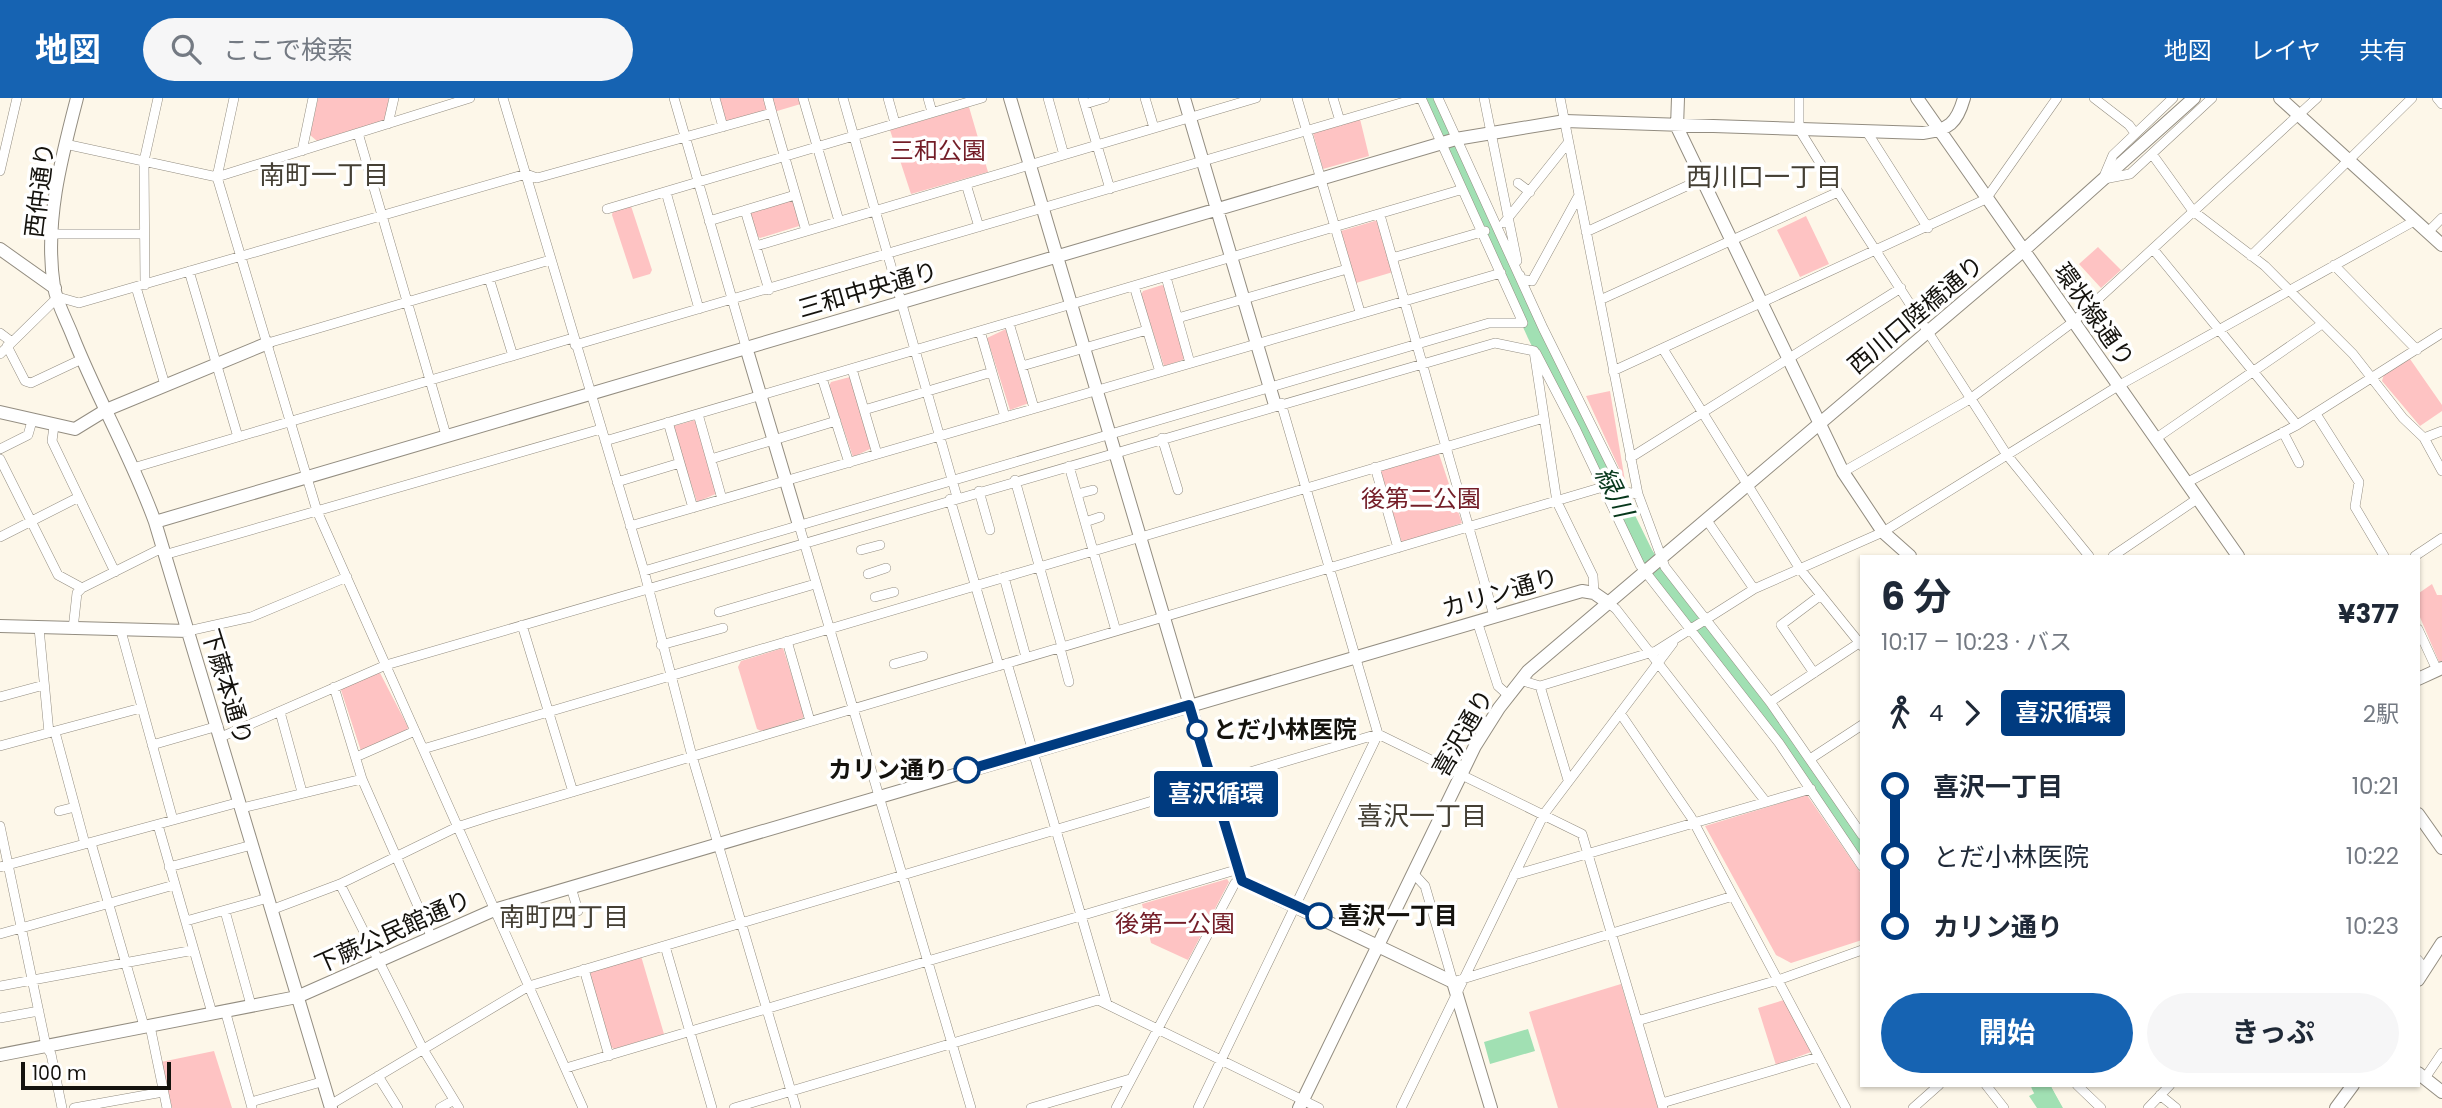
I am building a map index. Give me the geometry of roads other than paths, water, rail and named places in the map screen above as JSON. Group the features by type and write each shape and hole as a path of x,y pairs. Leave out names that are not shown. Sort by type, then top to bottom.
{"street":[{"path":"0,171 17,98"},
{"name":"西仲通り","path":"56,293 53,234 55,193 77,98"},
{"path":"158,98 144,161 141,286 165,385"},
{"path":"234,98 217,177 317,511 583,1108"},
{"path":"302,151 313,98"},
{"path":"388,124 394,98"},
{"path":"65,144 217,177 470,98"},
{"path":"503,98 648,588 692,757 796,1108"},
{"path":"674,98 971,1108"},
{"path":"715,98 723,127"},
{"path":"768,98 806,231"},
{"path":"803,98 839,221"},
{"path":"843,98 953,480 953,498 975,585 1032,751 1107,1004"},
{"path":"888,98 895,124"},
{"path":"928,98 933,112"},
{"path":"607,209 982,98"},
{"path":"1010,98 1241,875"},
{"path":"1048,98 1064,155"},
{"path":"1105,98 1084,101 1110,189"},
{"path":"1145,98 1154,128"},
{"path":"1184,98 1270,387 1306,488 1378,734 1198,1108"},
{"path":"756,246 1190,118 1226,102 1256,98"},
{"path":"1297,98 1360,312"},
{"path":"1333,98 1340,121"},
{"path":"1376,98 1379,109"},
{"path":"133,468 513,356 733,300 1419,98 1523,323 1489,323 643,571"},
{"path":"1438,98 1495,226 1618,479 1625,492 1638,494"},
{"path":"1484,98 1507,222 1521,279"},
{"path":"1560,98 1630,458 1638,494 1660,558 1703,620 1770,702 1860,832"},
{"path":"1678,98 1678,127 1843,472 1883,532 1909,555"},
{"path":"1799,98 1799,129 1838,192 2007,455 2088,555"},
{"name":"環状線通り","path":"1917,98 2237,555"},
{"path":"1456,139 1565,121 1678,127 1867,132 1941,131 1956,122 1964,98"},
{"path":"1613,371 1986,199 2057,98"},
{"path":"2094,98 2129,125 2135,133"},
{"path":"2104,179 2113,155 2173,98"},
{"name":"西川口陸橋通り","path":"1645,570 1929,332 2193,98"},
{"path":"2104,179 2130,174 2212,98"},
{"path":"2280,98 2442,244"},
{"path":"1843,472 1970,399 2073,322 2316,98"},
{"path":"2251,256 2412,98"},
{"path":"2437,98 2442,103"},
{"path":"0,249 56,293 79,303 526,174 537,178 772,113"},
{"path":"1867,132 1928,228"},
{"path":"358,133 446,435"},
{"name":"三和中央通り","path":"155,522 1456,139"},
{"path":"1392,258 1507,222 1567,144"},
{"path":"2152,154 2193,211 2251,256 2322,324 2373,378 2403,418 2424,438 2442,471"},
{"path":"1586,232 1702,179"},
{"path":"1518,183 1530,192"},
{"path":"966,184 979,227"},
{"path":"605,441 1461,190"},
{"path":"666,192 699,309"},
{"path":"1600,300 1838,192"},
{"path":"709,221 795,195"},
{"path":"1521,279 1532,281 1578,197"},
{"path":"745,210 769,289"},
{"path":"1380,215 1417,344 1420,364 1494,616"},
{"path":"2428,232 2442,218"},
{"path":"1520,680 1540,685 1650,653 1754,589 1883,532 2118,386 2416,220"},
{"path":"53,234 144,234"},
{"path":"2153,248 2297,425"},
{"path":"0,412 75,429 106,410 268,343 550,260"},
{"path":"2334,265 2417,350"},
{"path":"1178,318 1347,269"},
{"path":"189,271 238,437"},
{"path":"630,526 1501,273"},
{"path":"489,278 513,356"},
{"path":"1167,278 1190,363"},
{"path":"1134,286 1160,372"},
{"path":"1630,458 1901,288"},
{"path":"0,354 56,293"},
{"name":"下蕨本通り","path":"56,293 82,359 155,522 241,805 321,1083 331,1106"},
{"path":"1009,323 1034,408"},
{"path":"2155,439 2322,324"},
{"path":"1022,366 1147,330"},
{"path":"980,331 1005,417"},
{"path":"0,333 10,344 25,381 31,383 82,359"},
{"path":"2186,483 2316,414 2442,333"},
{"path":"152,745 219,732 280,712 386,665 1278,404 1495,343 1534,351"},
{"path":"1663,349 1800,569 1860,642"},
{"path":"1534,351 1558,502 1592,576 1594,593"},
{"path":"1534,351 1645,570 1743,694 1860,863"},
{"path":"852,369 877,454"},
{"path":"864,410 992,372"},
{"path":"822,378 849,463"},
{"path":"698,414 722,499"},
{"path":"2316,414 2359,482 2355,507 2383,555"},
{"path":"423,750 1544,418"},
{"path":"0,449 28,435 32,421"},
{"path":"711,459 836,421"},
{"path":"668,422 694,508"},
{"path":"54,426 52,441 115,572"},
{"path":"74,629 77,593 115,572 163,552 317,511 601,429"},
{"path":"2424,438 2442,431"},
{"path":"2283,432 2299,463"},
{"path":"1162,439 1178,490"},
{"path":"0,458 58,575 82,589"},
{"path":"617,482 680,463"},
{"path":"1069,466 1116,631"},
{"path":"1375,467 1398,548"},
{"path":"1015,480 1069,682"},
{"path":"186,921 270,904 340,884 457,827 1603,487"},
{"path":"1077,494 1093,490"},
{"path":"979,491 990,530"},
{"path":"0,537 79,498"},
{"path":"2119,555 2197,499"},
{"path":"1085,522 1100,517"},
{"path":"1706,519 1754,589"},
{"path":"2416,555 2442,538"},
{"path":"861,550 880,545"},
{"path":"867,573 886,568"},
{"name":"喜沢通り","path":"1301,1104 1482,733 1508,695 1546,652 1645,570"},
{"path":"0,626 188,631 251,617 347,577"},
{"path":"1004,577 1026,657"},
{"path":"719,612 815,584"},
{"name":"カリン通り","path":"878,796 1582,591 1594,593 1607,602"},
{"path":"875,597 894,592"},
{"path":"1814,673 1781,625 1821,595"},
{"path":"1607,602 1616,608 1766,802"},
{"path":"1477,621 1498,686 1508,695"},
{"path":"522,625 573,792"},
{"path":"39,628 44,685 52,732 147,1026 167,1108"},
{"path":"662,645 723,628"},
{"path":"121,631 173,820"},
{"path":"2420,633 2439,669 2420,679"},
{"path":"1401,1108 1458,984 1544,814 1678,636"},
{"path":"787,641 810,721"},
{"path":"1770,702 1860,644"},
{"path":"894,664 923,656"},
{"path":"0,696 44,685"},
{"path":"1540,685 1567,780"},
{"path":"334,687 362,779 432,938"},
{"path":"0,746 141,708"},
{"path":"280,712 302,792"},
{"path":"1620,713 1694,822 1846,1108"},
{"path":"1810,759 1860,726"},
{"path":"356,757 415,730"},
{"path":"331,1106 529,986 1378,734 1582,834 1662,1106 1818,1057"},
{"path":"0,867 173,820 362,779"},
{"path":"1514,875 1811,789"},
{"name":"下蕨公民館通り","path":"0,1055 297,997 494,910 878,796"},
{"path":"59,811 75,807"},
{"path":"2420,818 2442,848"},
{"path":"158,825 194,950 252,1105 321,1083"},
{"path":"0,826 46,1046 51,1055 62,1108"},
{"path":"169,867 252,845"},
{"path":"1413,873 1425,886 1458,984 1491,1108"},
{"path":"1116,1108 1241,875"},
{"path":"566,1069 1082,917 1241,875 1458,984 1733,896"},
{"path":"340,884 423,1049 456,1104 440,1108"},
{"path":"0,934 174,885"},
{"path":"571,887 578,911"},
{"path":"225,911 251,1004"},
{"path":"2421,970 2442,943"},
{"path":"665,946 712,1108"},
{"path":"0,986 194,950"},
{"path":"1637,1021 1778,980 1860,951"},
{"path":"584,970 609,1056"},
{"path":"734,1108 1098,1000 1222,1060 1301,1104 1320,1108"},
{"path":"0,1018 39,1011"},
{"path":"2442,1053 2421,1075 2442,1092"},
{"path":"378,1076 398,1108"},
{"path":"1031,1108 1046,1106 1130,1079"},
{"path":"1913,1108 1937,1087"},
{"path":"1988,1087 2004,1108"},
{"path":"2079,1087 2101,1108"},
{"path":"2148,1108 2167,1087"},
{"path":"2336,1108 2352,1087"},
{"path":"74,1108 163,1091"},
{"path":"2160,1095 2175,1108"}],"waterway":[{"name":"緑川","path":"1429,98 1536,334 1644,554 1658,577 1770,717 1860,846"},
{"name":"緑川","path":"2041,1087 2052,1108"}],"place":[{"name":"とだ小林医院","path":"1197,730"},
{"name":"カリン通り","path":"967,770"},
{"name":"喜沢一丁目","path":"1319,916"}],"district":[{"name":"南町一丁目","path":"324,175"},
{"name":"西川口一丁目","path":"1764,177"},
{"name":"喜沢一丁目","path":"1422,816"},
{"name":"南町四丁目","path":"564,917"}],"park label":[{"name":"三和公園","path":"938,151"},
{"name":"後第二公園","path":"1421,499"},
{"name":"後第一公園","path":"1175,924"}]}
